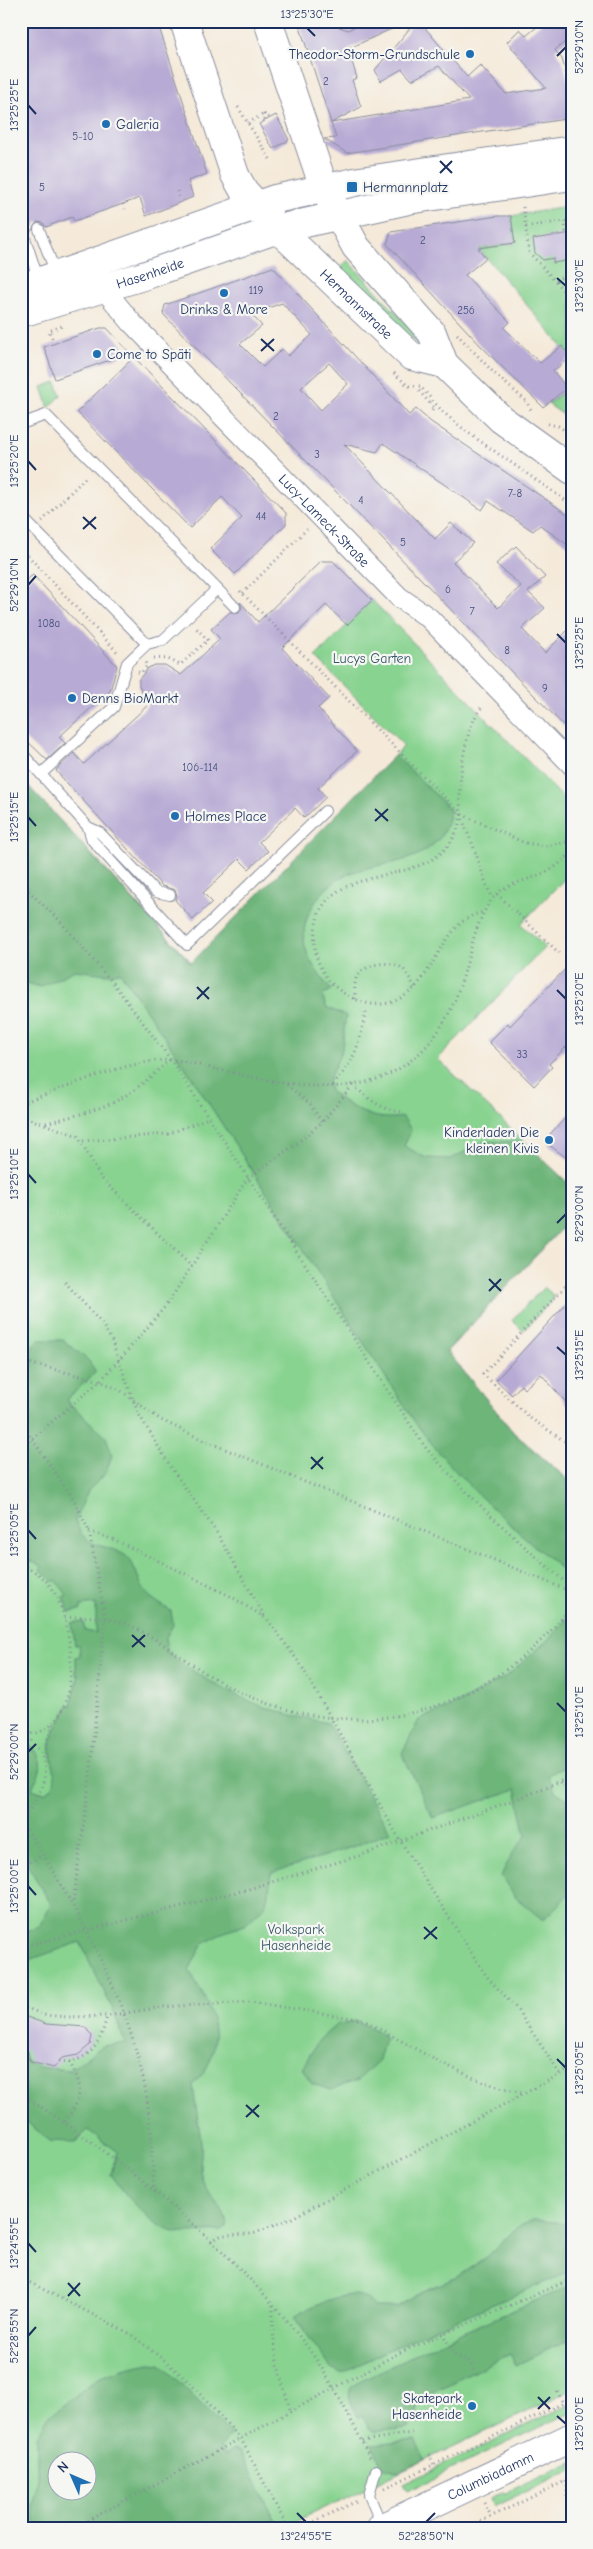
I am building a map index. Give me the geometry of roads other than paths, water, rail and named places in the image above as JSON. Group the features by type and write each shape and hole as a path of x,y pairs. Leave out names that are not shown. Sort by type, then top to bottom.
{"main road":[{"path":"184,21 235,175 256,205 278,229 408,200 572,176"},
{"path":"268,21 324,188 337,216"},
{"path":"256,205 360,181 572,150"},
{"name":"Hasenheide","path":"39,281 256,205"},
{"name":"Hermannstraße","path":"337,216 365,258 432,333 444,364 501,419 572,470"},
{"name":"Hasenheide","path":"21,312 143,276 278,229"},
{"name":"Hermannstraße","path":"278,229 412,356 444,364"},
{"name":"Columbiadamm","path":"382,2527 572,2437"}],"street":[{"name":"Lucy-Lameck-Straße","path":"92,263 103,288 132,323 399,597 429,618 572,765"}],"lane":[{"path":"39,281 40,229"},
{"path":"24,235 39,281"},
{"path":"21,424 46,415 235,607"},
{"path":"21,516 147,644"},
{"path":"41,774 114,707 127,663 147,644 163,640 217,589"},
{"path":"21,752 88,827 99,832 156,892 170,895"},
{"path":"88,827 92,840 187,945 326,811"},
{"path":"376,2470 369,2496 382,2527"}],"place":[{"name":"Theodor-Storm-Grundschule","path":"470,54"},
{"name":"Galeria","path":"106,124"},
{"name":"Hermannplatz","path":"352,187"},
{"name":"Drinks & More","path":"224,293"},
{"name":"Come to Späti","path":"97,354"},
{"name":"Denns BioMarkt","path":"72,698"},
{"name":"Holmes Place","path":"175,816"},
{"name":"Kinderladen Die kleinen Kivis","path":"549,1140"},
{"name":"Skatepark Hasenheide","path":"472,2406"}],"park label":[{"name":"Lucys Garten","path":"372,658"},
{"name":"Volkspark Hasenheide","path":"296,1938"}]}
